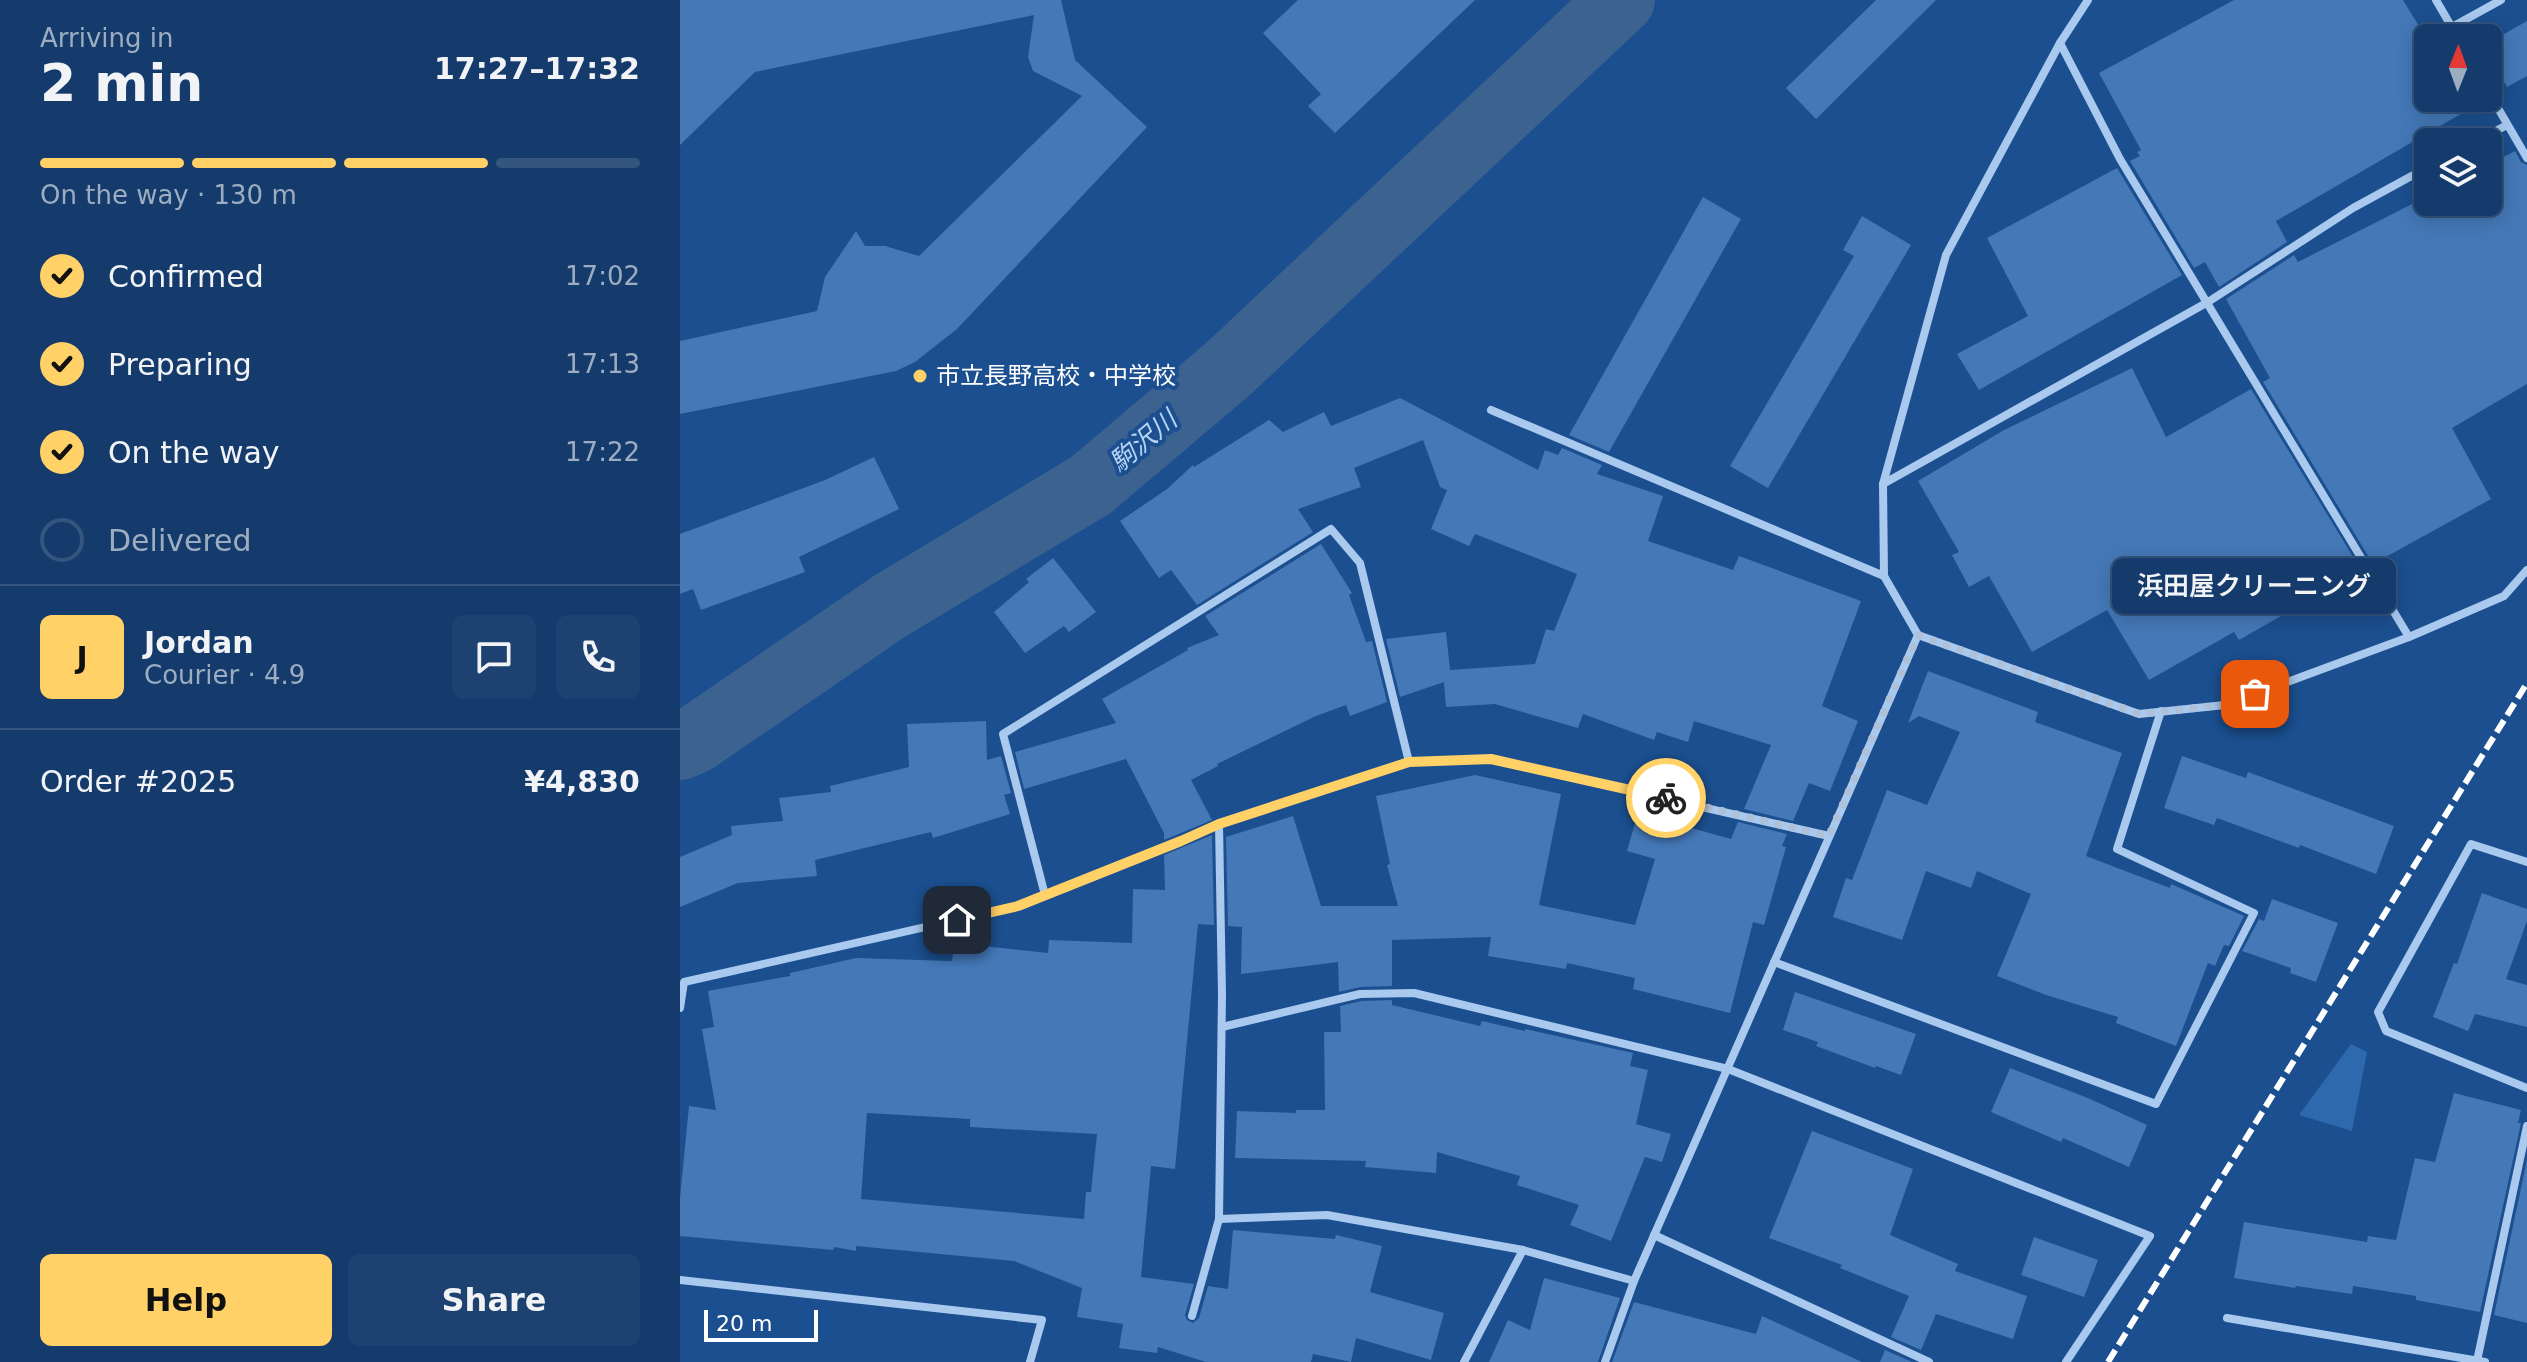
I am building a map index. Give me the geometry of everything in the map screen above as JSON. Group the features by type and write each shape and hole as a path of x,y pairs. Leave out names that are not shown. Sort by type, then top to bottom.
{"street":[{"path":"2088,0 2060,43 1946,255 1883,484 1884,576 1918,635 2139,714 2225,705 2409,637 2504,596 2527,570"},
{"path":"2436,0 2450,24"},
{"path":"2457,24 2501,0"},
{"path":"2060,43 2120,159 2409,637"},
{"path":"2500,112 2527,158"},
{"path":"2501,128 2507,125"},
{"path":"1883,484 2208,302 2353,208 2414,175"},
{"path":"1491,410 1884,576"},
{"path":"1045,895 1003,734 1331,529 1360,563 1409,762"},
{"path":"1605,1362 1634,1281 1918,635"},
{"path":"1774,962 2156,1104 2254,913 2117,849 2161,711"},
{"path":"680,1008 682,982 1018,906 1219,824 1409,762 1491,759 1829,836"},
{"path":"1192,1316 1219,1219 1222,1027 1219,824"},
{"path":"2527,862 2471,844 2378,1012 2386,1031 2527,1088"},
{"path":"1222,1027 1360,994 1414,993 1728,1069 2150,1236 2066,1362"},
{"path":"2227,1318 2481,1361 2527,1126"},
{"path":"1219,1219 1327,1215 1523,1250 1634,1281"},
{"path":"1654,1235 1929,1362"},
{"path":"1464,1362 1523,1250"},
{"path":"680,1280 1042,1320 1030,1362"}],"shaded area":[{"path":"2351,1044 2367,1052 2352,1131 2299,1115"}],"building":[{"path":"680,0 1061,0 1075,60 1147,127 957,329 915,362 896,371 680,414 680,341 817,311 825,277 856,231 865,246 885,246 919,256 1082,96 1033,71 1028,57 1034,15 755,72 680,145"},
{"path":"1298,0 1475,0 1335,133 1308,106 1321,94 1263,33"},
{"path":"1876,0 1936,0 1816,119 1786,88"},
{"path":"2234,0 2403,0 2418,24 2414,24 2414,112 2464,112 2437,128 2414,128 2414,141 2276,221 2287,242 2219,287 2205,262 2194,268 2130,161 2140,156 2137,152 2141,150 2099,73"},
{"path":"2527,21 2527,76 2507,87 2502,78 2502,35"},
{"path":"2515,151 2521,162 2527,165 2527,384 2452,428 2491,499 2373,564 2263,382 2270,378 2226,299 2294,255 2298,262 2414,203 2414,216 2502,216 2502,158"},
{"path":"2117,168 2182,275 1979,390 1957,354 2028,316 1987,238"},
{"path":"1703,197 1741,219 1609,452 1569,435"},
{"path":"1862,216 1911,245 1768,488 1730,466 1854,256 1843,250"},
{"path":"2132,368 2166,437 2251,389 2361,570 2239,640 2234,632 2149,680 2107,610 2032,652 1989,576 1969,587 1952,555 1959,552 1918,481 2004,430"},
{"path":"1400,398 1538,470 1545,450 1558,455 1562,448 1602,465 1597,474 1663,496 1648,541 1733,570 1739,556 1861,601 1822,706 1858,721 1830,791 1809,783 1793,821 1744,809 1771,745 1694,721 1688,742 1657,732 1654,740 1583,714 1578,728 1495,704 1446,707 1444,682 1400,697 1386,639 1446,632 1450,670 1535,664 1546,629 1554,631 1577,574 1475,534 1469,546 1431,529 1447,490 1440,487 1423,440 1354,468 1361,487 1298,509 1313,532 1197,605 1171,570 1159,578 1120,521 1167,489 1193,465 1269,420 1283,432 1324,412 1331,426"},
{"path":"874,457 899,509 799,557 805,572 701,610 693,589 680,594 680,534 825,480"},
{"path":"1321,544 1352,593 1349,595 1366,642 1372,641 1387,702 1350,716 1346,705 1316,716 1191,780 1212,820 1164,840 1164,833 1126,759 1024,789 1015,752 1116,723 1102,699 1187,648 1219,635 1205,616"},
{"path":"1053,558 1096,612 1069,632 1064,626 1025,653 994,612 1029,582 1026,579"},
{"path":"1928,671 2038,712 2035,722 2122,753 2086,856 2170,888 2171,884 2244,916 2229,946 2224,945 2215,966 2208,963 2176,1046 2116,1023 2118,1017 1997,976 2031,894 1977,871 1971,888 1926,871 1902,940 1833,917 1846,878 1852,880 1887,790 1927,805 1960,732 1919,716 1908,723"},
{"path":"986,721 987,760 1001,756 1011,793 1004,795 1010,814 933,838 931,832 815,860 817,876 738,883 680,907 680,857 732,835 731,826 783,821 779,798 831,792 830,786 909,767 907,724"},
{"path":"2182,756 2246,778 2248,772 2394,826 2376,874 2217,818 2214,825 2164,808"},
{"path":"1475,775 1561,794 1539,905 1635,925 1655,859 1627,851 1637,816 1731,839 1738,822 1787,834 1764,925 1753,922 1730,1013 1633,989 1635,978 1567,963 1566,969 1488,956 1491,937 1392,940 1392,986 1360,987 1339,992 1338,962 1241,974 1242,927 1228,926 1226,837 1293,816 1321,906 1398,906 1387,865 1390,864 1376,796"},
{"path":"1212,835 1214,925 1198,924 1175,1169 1151,1166 1141,1277 1194,1284 1185,1315 1193,1323 1199,1318 1208,1286 1228,1289 1233,1230 1335,1239 1336,1235 1382,1246 1370,1292 1444,1313 1431,1360 1356,1338 1351,1362 1313,1354 1311,1362 1206,1362 1158,1347 1157,1353 1119,1348 1123,1324 1077,1317 1082,1288 1014,1261 856,1246 856,1251 834,1247 833,1250 680,1236 680,1198 689,1106 716,1110 702,1029 714,1027 708,991 790,976 790,973 856,958 952,961 954,943 1048,953 1049,940 1132,943 1133,889 1165,890 1164,855","holes":["867,1113 970,1119 970,1127 1097,1134 1091,1192 1086,1192 1084,1219 861,1199"]},
{"path":"2482,893 2527,909 2527,921 2506,979 2527,985 2527,1027 2475,1014 2468,1031 2433,1017 2454,963 2457,964"},
{"path":"2272,899 2338,923 2316,982 2290,973 2291,968 2242,951 2259,919 2264,921"},
{"path":"1795,992 1916,1034 1901,1075 1816,1046 1818,1042 1783,1030"},
{"path":"1392,1000 1392,1005 1480,1026 1482,1021 1633,1053 1630,1066 1648,1070 1636,1124 1671,1134 1662,1162 1645,1157 1611,1241 1570,1225 1579,1205 1517,1185 1520,1176 1437,1152 1436,1173 1365,1167 1366,1161 1235,1158 1237,1111 1296,1113 1296,1110 1325,1110 1324,1032 1341,1032 1340,1006 1361,1001"},
{"path":"2010,1068 2147,1125 2129,1167 2063,1138 2061,1142 1991,1112"},
{"path":"2454,1093 2521,1110 2518,1123 2521,1123 2480,1312 2416,1300 2416,1296 2353,1286 2352,1294 2234,1278 2244,1222 2367,1242 2368,1236 2396,1240 2415,1158 2435,1162"},
{"path":"1812,1131 1913,1169 1890,1235 1958,1264 1955,1271 2027,1296 2013,1339 1936,1314 1921,1350 1891,1337 1909,1296 1840,1268 1842,1265 1769,1238"},
{"path":"2527,1160 2527,1323 2494,1315"},
{"path":"2034,1237 2098,1260 2084,1297 2021,1275"},
{"path":"1544,1278 1620,1298 1598,1362 1489,1362 1508,1320 1530,1330"},
{"path":"1634,1302 1756,1334 1762,1316 1862,1362 1612,1362"},
{"path":"1885,1350 1912,1362 1880,1362"}],"waterway":[{"name":"駒沢川","path":"680,746 694,740 890,606 1091,485 1228,369 1621,0"}],"railway":[{"path":"2108,1362 2527,683"}],"way so far":[{"path":"1666,798 1829,836 1918,635 2139,714 2225,705 2255,694"}],"place":[{"name":"市立長野高校・中学校","path":"920,376"},
{"name":"浜田屋クリーニング","path":"2255,694"}],"route":[{"path":"957,920 1018,906 1219,824 1409,762 1491,759 1666,798"}]}
